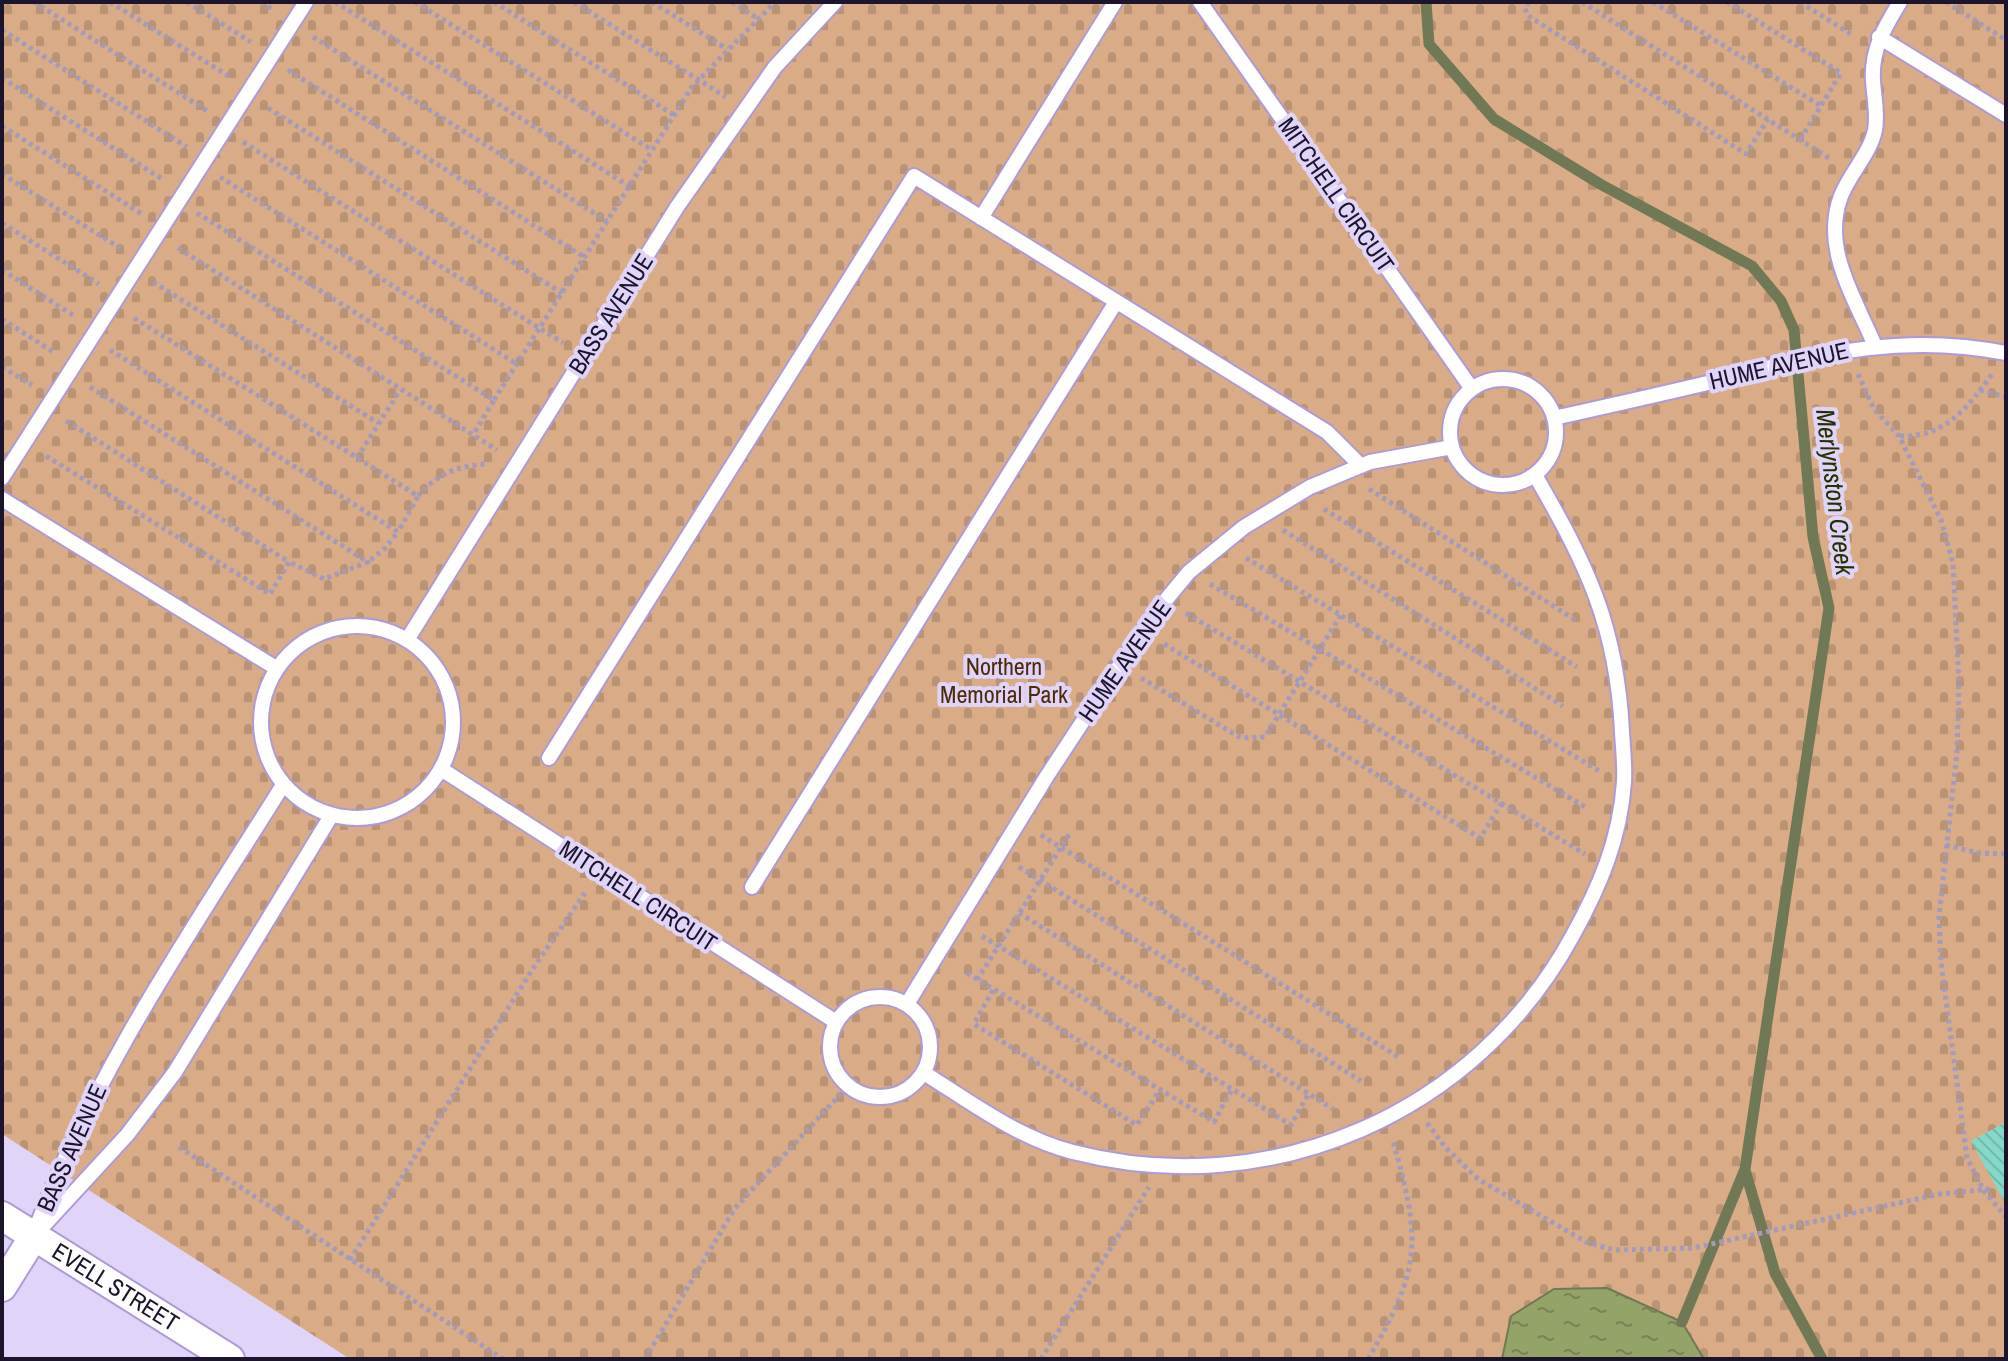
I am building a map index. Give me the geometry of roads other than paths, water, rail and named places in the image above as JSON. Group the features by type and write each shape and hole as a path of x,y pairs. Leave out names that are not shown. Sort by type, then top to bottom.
{"street":[{"name":"EVELL STREET","path":"2,1216 230,1359"},
{"path":"2,1287 34,1236"}],"lane":[{"path":"2,478 306,2"},
{"name":"BASS AVENUE","path":"407,640 677,207 775,67 835,2"},
{"path":"981,218 1115,2"},
{"name":"MITCHELL CIRCUIT","path":"1200,2 1472,389"},
{"path":"1875,346 1838,260 1833,239 1835,217 1875,130 1872,69 1877,43 1900,2"},
{"path":"1877,43 2006,115"},
{"path":"549,758 914,176 1327,432 1361,466"},
{"path":"752,887 1116,302"},
{"name":"HUME AVENUE","path":"1554,418 1850,348 1908,342 1972,346 2002,359"},
{"path":"1487,382 1520,382 1542,397 1554,418 1553,450 1535,475 1511,484 1486,483 1471,475 1452,447 1453,415 1472,389 1487,382"},
{"name":"HUME AVENUE","path":"907,1004 998,854 1142,631 1189,572 1222,543 1300,493 1361,466 1452,447"},
{"path":"924,1073 1017,1132 1073,1152 1156,1165 1234,1165 1300,1152 1356,1134 1437,1090 1507,1032 1553,973 1606,867 1613,852 1623,786 1621,711 1607,626 1575,544 1535,475"},
{"path":"2,499 276,668"},
{"path":"351,626 380,628 407,640 430,659 446,684 453,712 451,742 441,769 421,794 394,812 363,819 331,816 304,804 283,785 266,758 259,728 263,696 276,668 296,646 322,632 336,629 351,626"},
{"name":"MITCHELL CIRCUIT","path":"441,769 836,1022"},
{"name":"BASS AVENUE","path":"34,1236 59,1170 125,1037 283,785"},
{"name":"BASS AVENUE","path":"34,1236 127,1135 175,1072 331,816"},
{"path":"892,997 907,1004 927,1028 931,1042 924,1073 898,1095 881,1098 848,1086 837,1073 830,1056 830,1038 836,1022 846,1010 867,998 892,997"}],"water":[{"path":"1607,1288 1682,1322 1704,1359 1502,1359 1511,1316 1554,1289"}],"waterway":[{"name":"Merlynston Creek","path":"1426,2 1429,44 1494,119 1600,184 1752,266 1781,301 1794,330 1813,537 1829,608 1745,1169 1682,1322"},
{"name":"Merlynston Creek","path":"1745,1170 1775,1273 1822,1359"}],"park label":[{"name":"Northern Memorial Park","path":"1004,681"}]}
